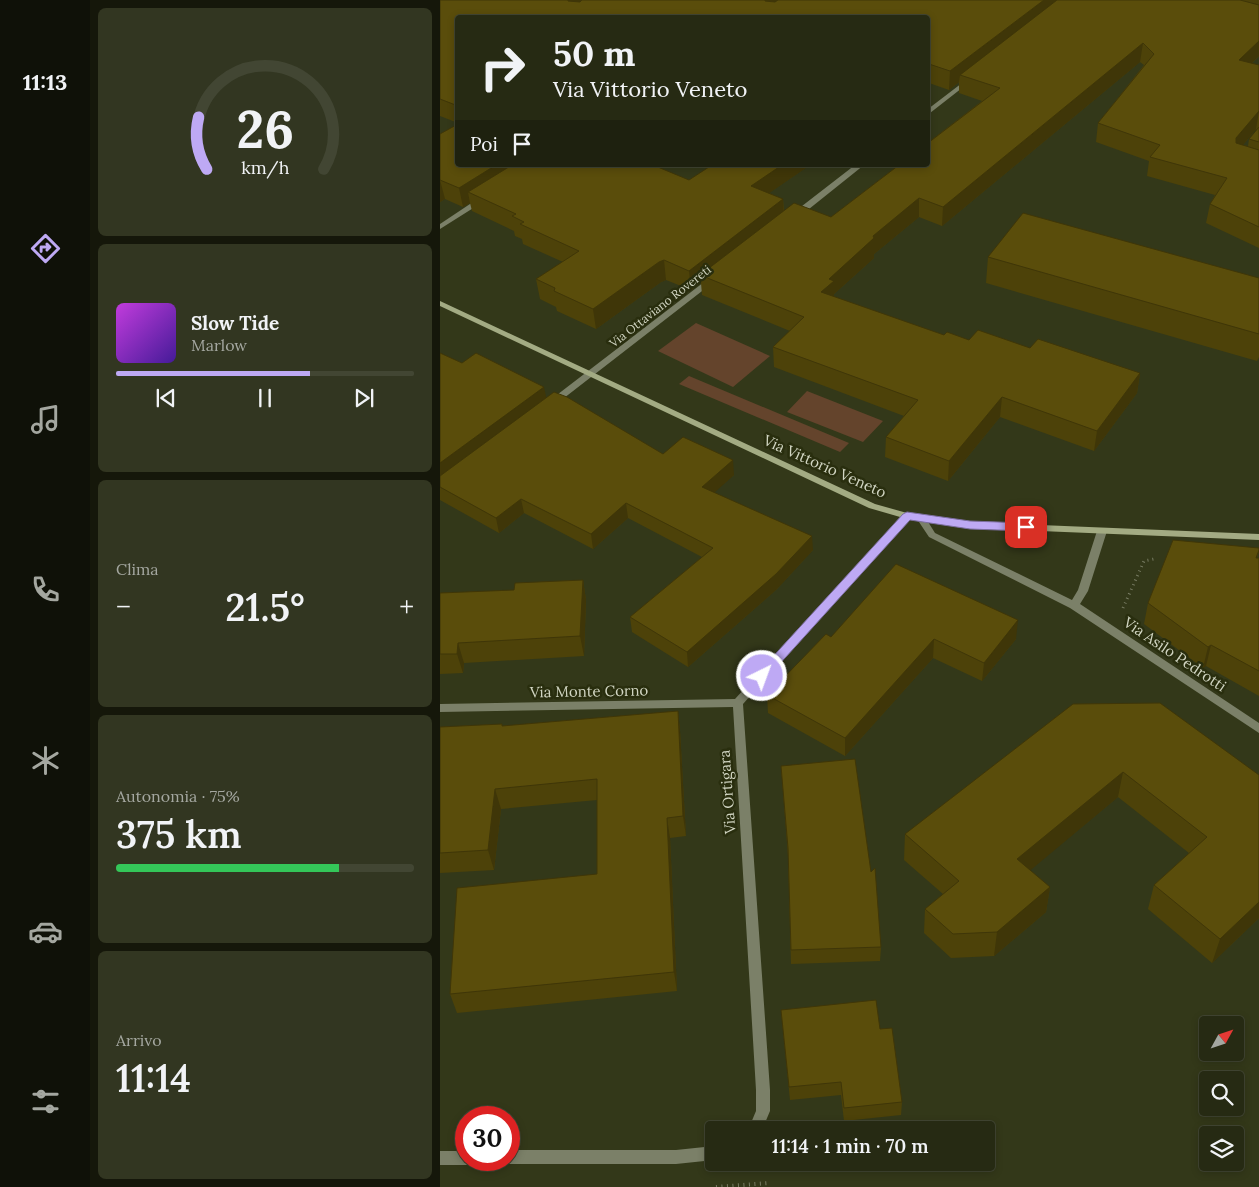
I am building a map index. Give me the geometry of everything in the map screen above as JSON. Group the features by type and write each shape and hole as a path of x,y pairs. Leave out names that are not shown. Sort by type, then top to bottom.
{"street":[{"path":"930,110 972,78"},
{"path":"788,221 857,167"},
{"path":"440,227 489,196"},
{"name":"Via Ottaviano Rovereti","path":"546,407 592,374 721,273"},
{"name":"Via Vittorio Veneto","path":"440,303 872,506 907,516 970,525 1259,537"},
{"path":"738,704 907,516"},
{"name":"Via Asilo Pedrotti","path":"922,518 932,535 1074,605 1259,729"},
{"path":"1074,605 1083,591 1102,530"},
{"name":"Via Monte Corno","path":"440,708 738,704"},
{"name":"Via Ortigara","path":"738,704 763,1090 763,1111 759,1121"},
{"path":"520,1157 676,1156 705,1154"},
{"path":"440,1158 455,1158"}],"path":[{"path":"1122,610 1144,561 1162,558"},
{"path":"716,1187 769,1183"}],"shaded area":[{"path":"696,323 770,356 733,387 658,351"},
{"path":"689,376 849,443 840,452 679,384"},
{"path":"807,391 883,421 863,442 787,412"}],"building":[{"path":"440,0 568,0 580,2 582,0 765,0 775,2 778,0 1044,0 950,71 930,64 930,15 455,15 455,105 440,99"},
{"path":"1057,0 1240,0 1259,5 1259,41 1239,60 1259,65 1259,111 1236,138 1236,143 1259,150 1259,227 1210,204 1227,178 1150,157 1160,145 1098,123 1154,54 1143,43 943,207 919,198 873,236 874,238 829,279 834,281 821,292 944,335 947,332 969,340 978,330 1030,348 1038,339 1140,373 1097,431 1002,397 949,461 886,437 918,400 773,347 804,317 700,275 794,203 831,217 896,167 930,167 930,141 1000,88 960,75"},
{"path":"455,126 455,167 493,167 459,188 440,180 440,134"},
{"path":"1259,127 1259,142 1249,139"},
{"path":"509,167 658,167 689,180 709,167 779,167 751,186 783,199 689,271 664,260 593,309 554,291 555,288 536,279 579,251 520,224 524,222 512,216 516,214 468,192"},
{"path":"1023,213 1259,278 1259,334 988,257"},
{"path":"440,353 462,363 476,353 544,387 440,463"},
{"path":"554,392 567,397 663,454 683,437 733,460 702,487 812,536 776,574 687,652 630,617 713,548 626,503 591,534 521,499 496,518 440,487 440,476"},
{"path":"1173,540 1259,548 1256,558 1259,558 1259,671 1211,645 1208,647 1148,603"},
{"path":"896,564 1018,620 984,663 934,639 845,738 767,695 826,634 831,637"},
{"path":"583,580 580,636 458,643 457,654 440,654 440,593 514,590 515,583"},
{"path":"1160,703 1259,775 1259,902 1220,939 1154,885 1207,837 1123,772 1017,859 1050,887 997,932 953,934 925,909 959,881 905,834 1073,704"},
{"path":"678,711 683,816 667,818 674,972 450,994 457,888 597,874 597,779 495,789 488,850 440,853 440,727 502,724 502,726"},
{"path":"855,759 871,872 875,868 881,947 791,950 788,848 781,766"},
{"path":"876,1000 880,1029 892,1028 902,1102 844,1108 841,1082 789,1087 781,1010"}],"route":[{"path":"762,676 907,516 970,525 1026,527"}]}
